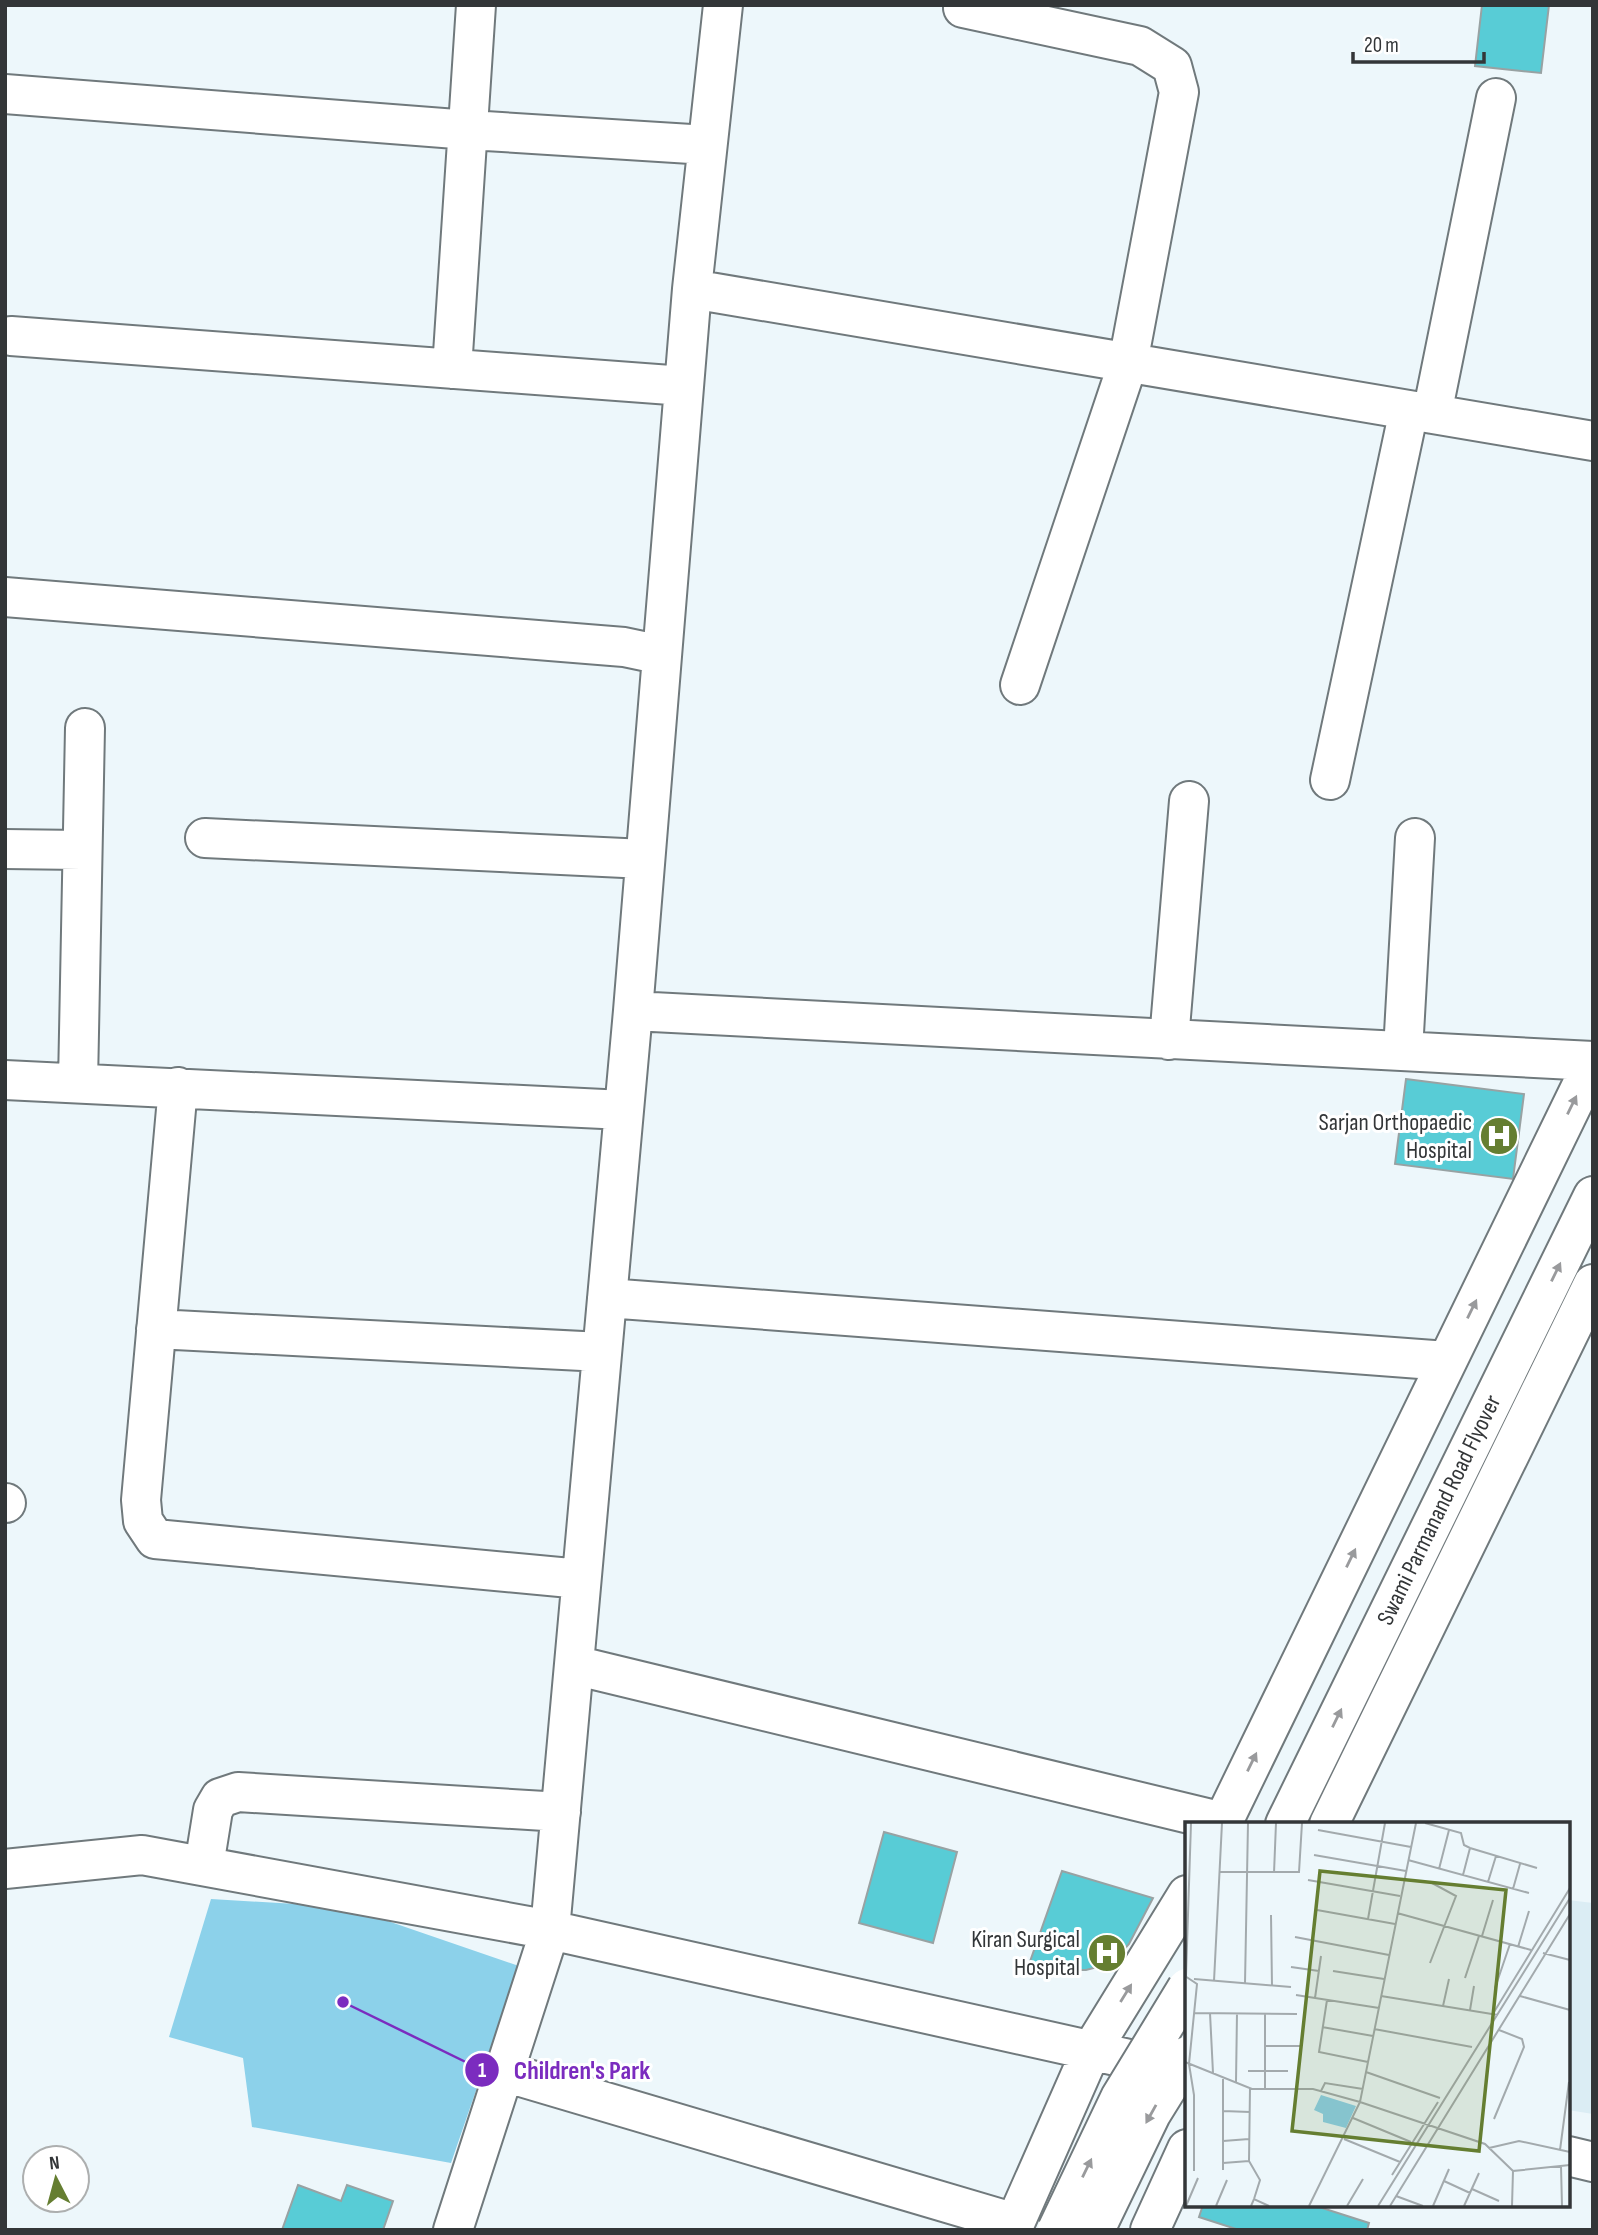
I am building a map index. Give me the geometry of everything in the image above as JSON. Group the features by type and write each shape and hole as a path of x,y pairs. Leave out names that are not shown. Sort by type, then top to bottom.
{"main road":[{"path":"452,369 476,5"},
{"path":"453,2230 550,1930 633,1011 692,289 723,5"},
{"path":"964,8 1140,46 1172,66 1179,92 1128,363 1020,685"},
{"path":"5,94 469,130 707,145"},
{"path":"1330,780 1496,98"},
{"path":"692,289 1593,441"},
{"path":"11,336 684,386"},
{"path":"5,597 624,647 662,655"},
{"path":"78,1083 85,727"},
{"path":"1169,1040 1189,801"},
{"path":"205,838 645,859"},
{"path":"1404,1051 1415,838"},
{"path":"5,849 81,850"},
{"path":"633,1011 1593,1062 1223,1822"},
{"path":"5,1080 624,1110"},
{"path":"178,1087 141,1500 143,1521 155,1538 581,1579"},
{"name":"Swami Parmanand Road Flyover","path":"1287,1822 1593,1196"},
{"name":"Swami Parmanand Road Flyover","path":"1330,1822 1593,1284"},
{"path":"607,1298 1447,1361"},
{"path":"1347,1822 1593,1326"},
{"path":"156,1329 602,1352"},
{"path":"574,1665 1219,1822"},
{"path":"204,1867 213,1810 220,1798 238,1792 561,1812"},
{"path":"5,1869 142,1855 550,1930 1185,2072"},
{"path":"504,2072 1013,2226 1091,2051 1185,1898"},
{"path":"1057,2230 1120,2098 1185,1991"},
{"path":"1095,2230 1151,2114 1185,2059"},
{"path":"1150,2230 1185,2153"},
{"path":"1570,2156 1593,2162"}],"shaded area":[{"path":"211,1899 347,1907 519,1966 451,2163 252,2127 243,2058 169,2037"},
{"path":"1570,1900 1593,1903 1593,2114 1570,2110"}],"building":[{"path":"1482,5 1549,5 1541,73 1475,66"},
{"path":"1406,1079 1524,1094 1513,1179 1395,1164"},
{"path":"884,1832 957,1852 933,1943 859,1923"},
{"path":"1062,1871 1153,1898 1129,1944 1112,1963 1086,1970 1027,1970"},
{"path":"298,2185 341,2201 347,2185 393,2201 383,2230 282,2230"},
{"path":"1202,2207 1319,2207 1369,2223 1367,2230 1239,2230 1199,2217"}],"place":[{"name":"Sarjan Orthopaedic Hospital","path":"1499,1136"},
{"name":"Kiran Surgical Hospital","path":"1107,1953"},
{"name":"Children's Park","path":"343,2002"}]}
